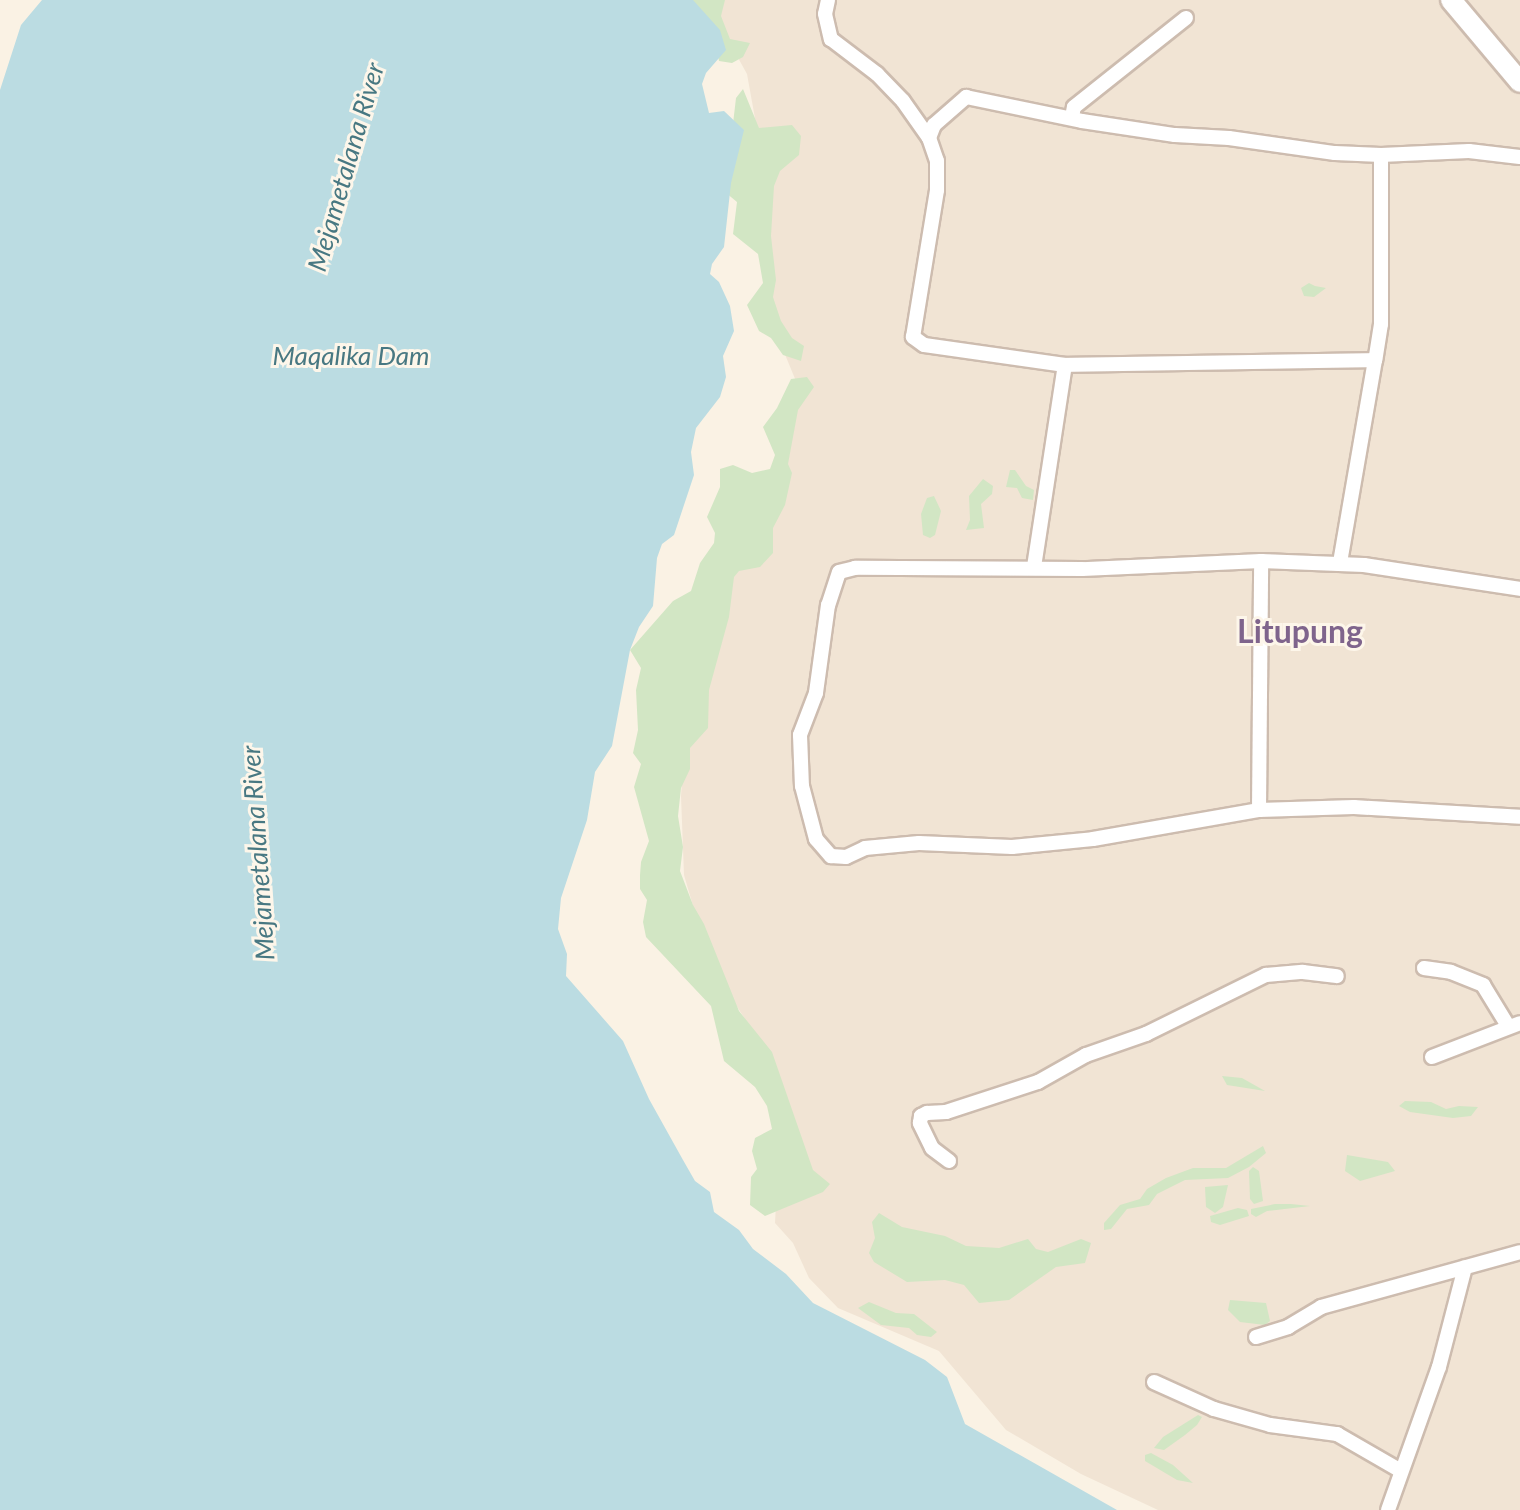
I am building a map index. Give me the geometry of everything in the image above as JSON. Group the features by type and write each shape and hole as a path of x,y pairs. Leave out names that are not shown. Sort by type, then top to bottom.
{"main road":[{"path":"1451,0 1520,82"}],"street":[{"path":"828,0 825,14 831,39 877,74 903,101 929,138 937,161 937,190 913,337 935,347 1065,365 1375,360"},
{"path":"1072,117 1074,107 1186,18"},
{"path":"929,138 934,125 966,97 1082,121 1335,153 1381,155 1469,151 1520,157"},
{"path":"1340,563 1381,324 1381,155"},
{"path":"1034,567 1065,365"},
{"path":"1259,810 1261,561"},
{"path":"1520,589 1340,563 1261,561 1082,569 855,568 839,572 828,605 816,693 800,735 802,786 816,839 831,856 846,857 865,848 919,843 1012,847 1130,834 1259,810 1354,807 1520,817"},
{"path":"1424,968 1451,972 1483,985 1514,1024 1432,1057"},
{"path":"949,1161 932,1148 920,1123 921,1116 946,1112 1038,1082 1086,1055 1146,1034 1266,975 1303,972 1337,976"},
{"path":"1256,1337 1288,1327 1321,1307 1520,1252"},
{"path":"1388,1510 1439,1367 1465,1267"},
{"path":"1154,1382 1214,1409 1270,1425 1337,1434 1401,1471"}],"shaded area":[{"path":"706,0 1520,0 1520,1510 1158,1510 1081,1474 1006,1430 939,1351 838,1308 809,1278 793,1243 775,1223 777,1185 791,1162 764,1049 710,964 684,875 681,796 685,737 743,520 777,471 798,386 772,323 760,146 747,74"}],"green space":[{"path":"680,0 725,0 721,16 730,39 750,43 743,57 732,63 719,61 714,35"},
{"path":"743,89 759,128 792,125 801,136 799,155 780,171 774,186 771,236 776,280 773,297 781,321 792,338 804,346 801,361 783,355 771,338 759,331 747,305 763,283 758,254 733,234 737,202 725,192 736,98"},
{"path":"1309,283 1326,288 1314,297 1304,296 1301,288"},
{"path":"807,377 814,387 798,410 788,464 792,473 785,505 773,528 773,553 760,567 739,571 734,577 729,617 709,690 708,728 690,748 690,769 681,788 678,816 683,847 680,871 693,905 704,924 739,1011 772,1052 813,1170 830,1184 823,1192 765,1216 750,1205 751,1177 757,1169 752,1151 755,1138 772,1129 767,1106 755,1087 724,1061 711,1006 646,937 643,922 647,900 640,889 640,875 649,841 634,787 641,764 633,753 638,730 636,690 641,668 630,650 673,601 691,591 700,563 714,543 715,533 707,517 720,487 720,469 733,465 752,473 770,469 775,455 763,427 777,408 791,379"},
{"path":"1010,470 1015,470 1026,486 1034,490 1033,500 1022,498 1017,488 1006,487"},
{"path":"983,479 993,486 992,494 981,504 984,528 966,530 970,520 969,496"},
{"path":"934,496 941,511 935,535 930,538 923,535 921,514 927,498"},
{"path":"1222,1076 1242,1078 1265,1091 1227,1085"},
{"path":"1405,1101 1431,1102 1446,1109 1478,1107 1471,1116 1453,1118 1410,1112 1399,1106"},
{"path":"1263,1146 1266,1153 1249,1167 1228,1178 1185,1180 1157,1194 1149,1205 1127,1209 1111,1229 1104,1230 1104,1223 1120,1205 1140,1199 1147,1189 1166,1178 1193,1168 1226,1168"},
{"path":"1347,1155 1388,1162 1395,1171 1360,1181 1345,1171"},
{"path":"1253,1167 1259,1171 1263,1201 1254,1204 1250,1199 1249,1171"},
{"path":"1228,1185 1223,1207 1215,1213 1206,1207 1205,1187"},
{"path":"1275,1204 1310,1206 1267,1211 1256,1217 1251,1214 1251,1209"},
{"path":"1238,1208 1247,1210 1249,1216 1220,1225 1211,1222 1210,1216"},
{"path":"879,1213 902,1227 945,1236 966,1246 999,1248 1028,1239 1036,1249 1048,1252 1081,1239 1091,1243 1085,1263 1056,1267 1009,1300 979,1303 964,1285 945,1280 907,1282 874,1262 869,1253 875,1238 872,1222"},
{"path":"1230,1300 1266,1303 1270,1321 1265,1325 1240,1322 1228,1310"},
{"path":"869,1302 896,1313 914,1314 937,1332 931,1337 917,1335 909,1328 881,1325 858,1308"},
{"path":"1198,1415 1202,1417 1197,1425 1185,1435 1164,1450 1154,1448 1163,1437"},
{"path":"1151,1453 1173,1465 1193,1483 1177,1480 1145,1461 1145,1455"}],"water":[{"name":"Maqalika Dam","path":"42,0 693,0 720,30 726,50 706,73 702,84 709,113 724,111 744,130 731,183 724,247 712,264 710,274 719,282 730,306 734,331 723,356 726,377 720,397 696,428 691,452 694,475 674,535 662,544 657,558 653,606 639,627 630,650 612,746 595,772 587,820 561,898 558,929 567,954 566,976 623,1041 649,1099 695,1181 710,1192 714,1212 739,1230 753,1249 786,1274 813,1303 925,1360 947,1377 965,1424 1117,1510 0,1510 0,90 21,25"}],"district":[{"name":"Litupung","path":"1300,631"}],"water label":[{"name":"Mejametalana River","path":"346,167"},
{"name":"Mejametalana River","path":"258,853"}]}
